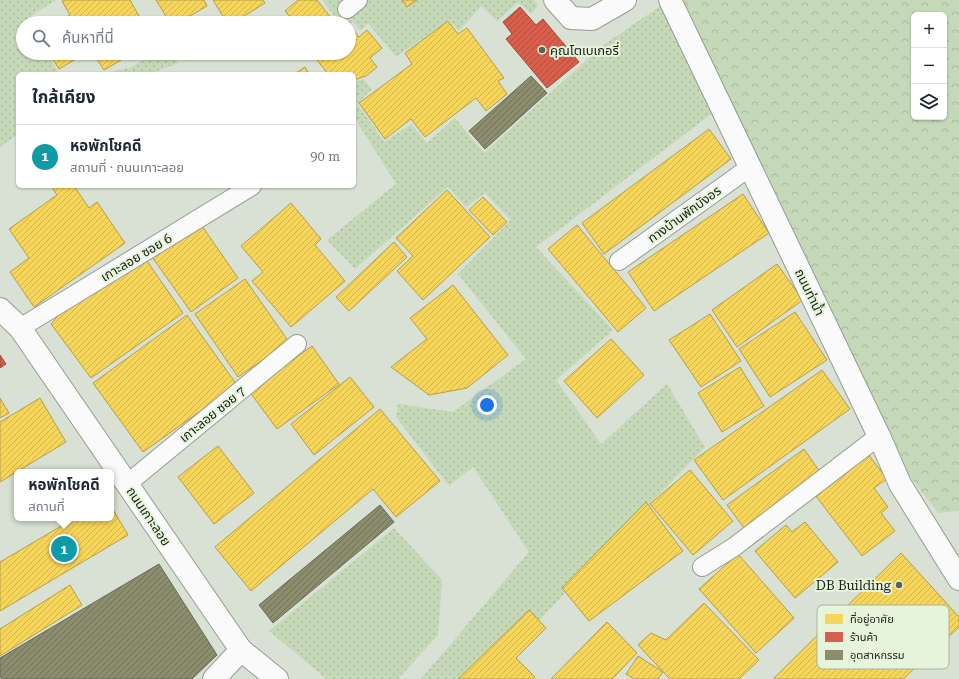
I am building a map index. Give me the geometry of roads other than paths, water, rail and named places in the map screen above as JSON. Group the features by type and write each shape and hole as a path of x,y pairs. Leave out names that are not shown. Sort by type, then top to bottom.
{"street":[{"path":"555,0 571,18 592,18 625,0"},
{"name":"ถนนท่าน้ำ","path":"670,0 879,436 900,484 959,579"},
{"name":"ถนนเกาะลอย","path":"0,309 20,328 241,650 277,679"},
{"path":"214,679 241,650"}],"lane":[{"name":"ทางบ้านพักบังอร","path":"618,261 750,167"},
{"name":"เกาะลอย ซอย 6","path":"20,328 249,188"},
{"name":"เกาะลอย ซอย 7","path":"127,484 297,344"},
{"path":"702,567 734,547 879,436"}],"place":[{"name":"คุณโตเบเกอรี่","path":"542,50"},
{"name":"หอพักโชคดี","path":"64,549"},
{"name":"DB Building","path":"899,585"}]}
